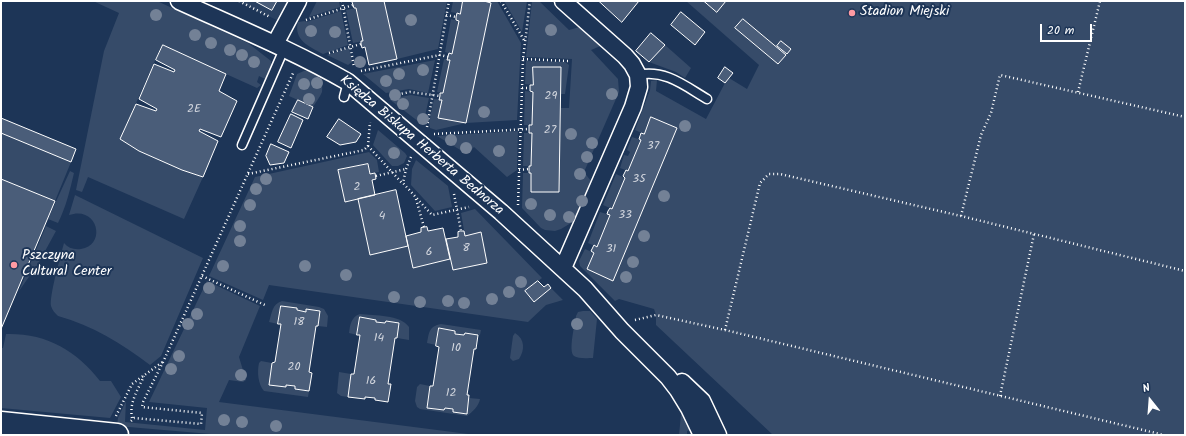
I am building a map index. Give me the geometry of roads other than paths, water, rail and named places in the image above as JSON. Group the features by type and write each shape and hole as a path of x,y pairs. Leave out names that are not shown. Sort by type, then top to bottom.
{"main road":[{"path":"1,423 124,424"}],"street":[{"name":"Księdza Biskupa Herberta Bednorza","path":"179,1 279,47 298,62 348,82 501,212 585,289 622,331 668,377 690,408 702,435"},
{"path":"279,47 285,25 298,1"},
{"path":"563,1 625,56 638,75 639,87 633,107 563,268"},
{"path":"682,382 702,402 718,435"}],"lane":[{"path":"242,145 279,47"},
{"path":"638,75 658,73 670,77 707,99"},
{"path":"344,97 348,82"}],"place":[{"name":"Stadion Miejski","path":"852,13"},
{"name":"Pszczyna Cultural Center","path":"14,265"}]}
